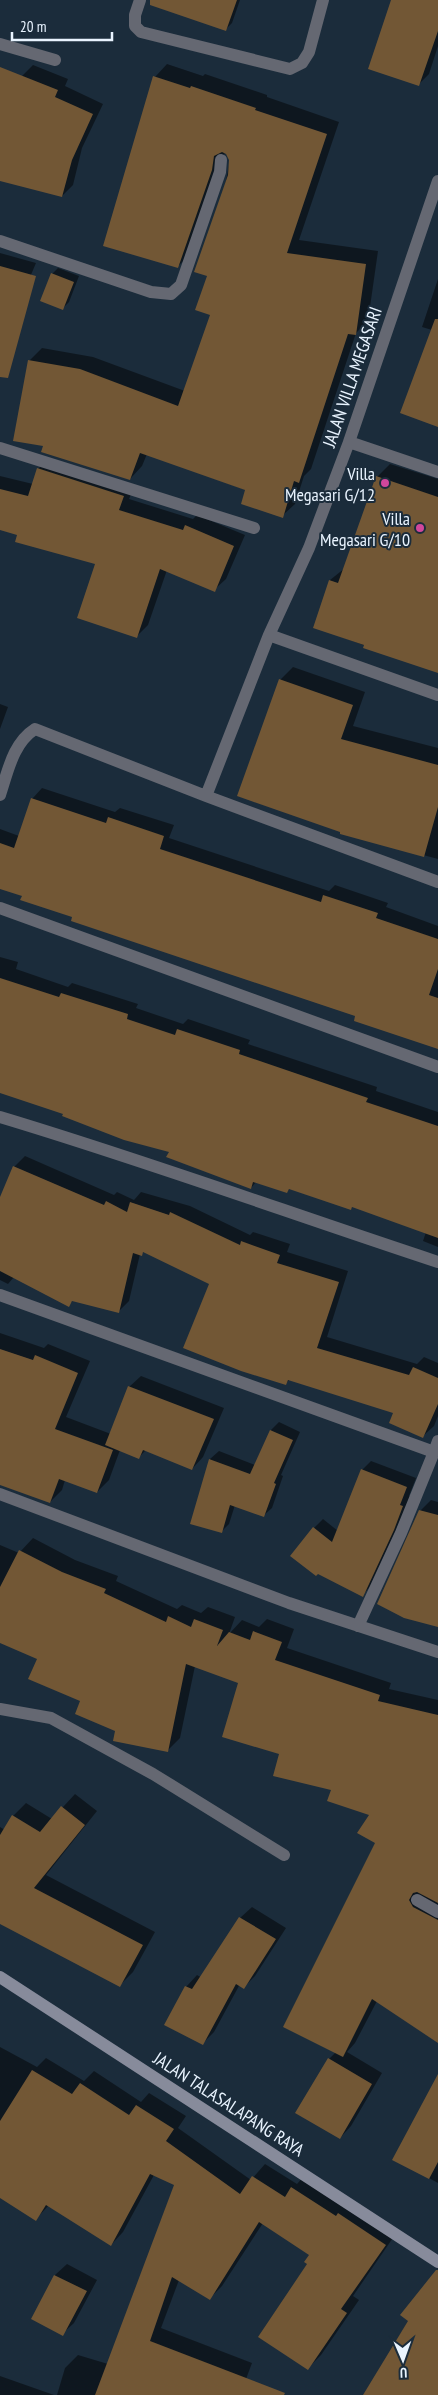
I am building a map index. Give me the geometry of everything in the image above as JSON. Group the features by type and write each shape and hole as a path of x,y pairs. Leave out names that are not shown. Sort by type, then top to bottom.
{"street":[{"path":"140,0 134,26 141,32 290,69 302,63 309,52 324,0"},
{"path":"0,44 55,60"},
{"path":"0,241 151,292 171,294 181,285 220,172 221,160"},
{"name":"JALAN VILLA MEGASARI","path":"206,796 269,635 309,548 349,442 433,214 438,181"},
{"path":"349,442 438,472"},
{"path":"0,448 254,528"},
{"path":"269,635 438,695"},
{"path":"0,795 16,749 27,734 36,729 206,796 438,882"},
{"path":"0,908 438,1067"},
{"path":"0,1117 101,1147 210,1186 438,1262"},
{"path":"0,1295 436,1446 401,1533 358,1626"},
{"path":"0,1494 290,1603 438,1652"},
{"path":"0,1709 51,1718 153,1774 284,1855"},
{"path":"417,1900 438,1912"},
{"name":"JALAN TALASALAPANG RAYA","path":"0,1978 438,2262"}],"building":[{"path":"150,0 237,0 226,31 150,5"},
{"path":"391,0 438,0 438,31 419,86 368,69"},
{"path":"0,67 58,90 55,97 93,114 72,160 62,197 0,181"},
{"path":"153,76 190,88 191,86 327,134 287,253 366,264 356,335 348,334 299,483 294,481 283,518 241,504 245,490 140,453 130,480 41,452 43,446 13,441 28,360 80,369 178,406 210,315 195,310 207,276 194,272 228,175 229,160 226,154 222,152 214,156 212,170 178,268 103,246"},
{"path":"0,266 36,276 8,378 0,377"},
{"path":"51,273 74,282 63,310 40,301"},
{"path":"435,319 438,319 438,427 400,413"},
{"path":"37,468 124,496 119,510 183,530 185,525 234,546 215,592 160,569 137,638 77,618 95,564 15,542 17,535 0,530 0,489 28,496"},
{"path":"376,476 438,497 438,673 363,648 364,645 313,628 329,580 338,583"},
{"path":"279,679 353,705 341,739 438,765 438,807 424,857 340,834 340,832 237,796"},
{"path":"31,798 106,823 108,817 164,836 160,849 321,902 323,895 378,913 376,918 438,939 438,969 429,995 438,998 438,1049 354,1021 355,1016 71,921 72,917 20,900 22,896 0,889 0,843 14,848"},
{"path":"0,978 59,997 61,993 128,1014 127,1019 175,1035 177,1029 240,1050 239,1054 368,1098 366,1102 438,1126 438,1238 352,1207 351,1210 289,1189 287,1193 253,1182 251,1189 166,1157 169,1152 124,1140 62,1116 63,1114 0,1093"},
{"path":"13,1166 104,1205 106,1201 127,1212 130,1202 169,1215 170,1212 240,1245 241,1241 280,1255 277,1263 339,1282 317,1348 409,1375 413,1367 438,1378 438,1404 423,1438 389,1423 393,1413 288,1380 286,1385 241,1371 183,1348 209,1284 143,1252 142,1256 133,1253 119,1313 72,1301 69,1307 0,1271 0,1197"},
{"path":"0,1349 33,1360 35,1355 78,1373 55,1429 113,1450 97,1493 59,1479 50,1503 0,1485"},
{"path":"128,1386 214,1419 192,1470 143,1450 139,1459 105,1445"},
{"path":"270,1430 293,1440 274,1483 276,1484 264,1517 230,1505 222,1533 190,1524 209,1459 250,1474"},
{"path":"361,1469 407,1487 400,1505 403,1506 394,1530 363,1597 318,1574 316,1576 290,1556 313,1527 332,1542"},
{"path":"419,1510 438,1515 438,1627 404,1618 377,1604"},
{"path":"19,1550 62,1572 106,1589 104,1593 166,1622 168,1616 191,1627 194,1619 223,1630 217,1646 229,1632 250,1640 253,1631 282,1642 275,1660 380,1695 378,1701 438,1715 438,1903 417,1892 413,1893 409,1900 413,1907 438,1920 438,2043 372,1999 343,2057 283,2027 375,1843 357,1833 369,1815 327,1801 331,1790 273,1776 279,1754 222,1737 238,1683 186,1664 168,1752 113,1741 115,1731 75,1714 80,1701 28,1679 37,1659 0,1643 0,1587"},
{"path":"61,1806 85,1825 34,1888 143,1945 120,1987 0,1924 0,1835 12,1815 40,1832"},
{"path":"239,1917 276,1939 244,1989 236,1984 203,2045 164,2025 185,1986 192,1989"},
{"path":"328,2058 372,2084 340,2139 295,2113"},
{"path":"32,2070 72,2094 80,2083 129,2115 136,2105 174,2129 166,2141 240,2194 252,2176 285,2197 291,2187 336,2216 338,2213 386,2245 341,2309 347,2313 308,2370 258,2337 307,2264 304,2262 309,2255 259,2222 210,2300 172,2277 150,2341 285,2393 284,2395 95,2395 174,2185 150,2174 111,2246 46,2205 36,2221 0,2198 0,2121"},
{"path":"438,2074 438,2162 429,2179 392,2160"},
{"path":"436,2270 438,2270 438,2395 363,2395 408,2321 400,2315"},
{"path":"54,2275 87,2291 63,2336 31,2319"}],"place":[{"name":"Villa Megasari G/12","path":"385,483"},
{"name":"Villa Megasari G/10","path":"420,528"}]}
